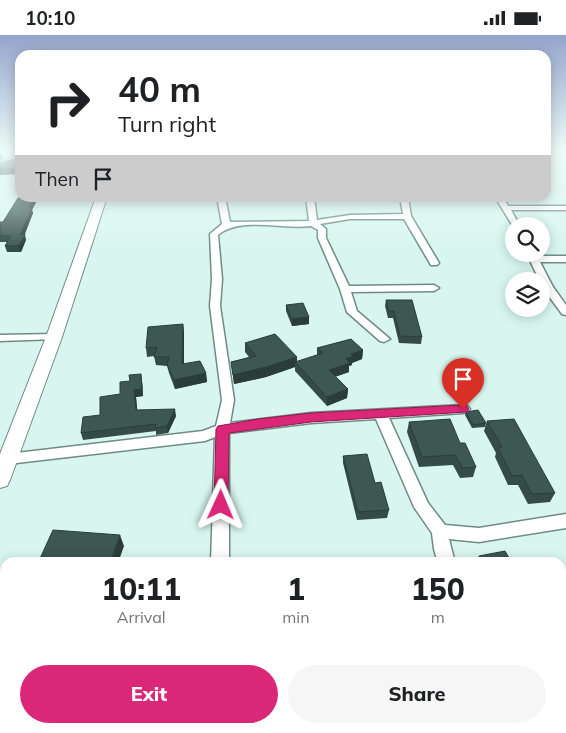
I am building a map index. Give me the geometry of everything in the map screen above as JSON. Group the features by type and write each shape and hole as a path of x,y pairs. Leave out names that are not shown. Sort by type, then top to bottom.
{"main road":[{"path":"0,480 54,337 100,202"}],"street":[{"path":"221,202 227,225"},
{"path":"311,202 313,223"},
{"path":"405,202 407,217 434,263"},
{"path":"501,202 510,217"},
{"path":"504,208 566,208"},
{"path":"220,557 222,429 228,400 215,306 217,279 214,241 217,229 227,225 249,223 313,223 350,217 407,217"},
{"path":"313,223 320,226 322,239 345,289 352,312 384,339"},
{"path":"550,258 566,259"},
{"path":"536,262 548,288 566,312"},
{"path":"345,289 434,288"},
{"path":"0,338 54,337"},
{"path":"8,459 125,444 206,437 222,429 311,417 463,409"},
{"path":"381,413 422,507 440,531 445,557"},
{"path":"440,531 478,535 566,521"}],"building":[{"path":"16,202 32,202 29,208 32,208 20,235 25,234 19,246 5,246 11,236 0,236 0,222 3,222"},
{"path":"386,300 412,300 422,337 400,336 394,311 389,311"},
{"path":"303,303 309,317 292,319 286,305"},
{"path":"183,324 182,364 200,361 206,373 174,380 167,364 169,357 154,357 157,347 146,348 148,327"},
{"path":"275,334 297,357 233,375 231,362 256,356 245,343"},
{"path":"351,339 363,350 351,354 353,356 346,359 350,363 329,370 348,389 327,397 295,362 323,353 317,348"},
{"path":"141,374 142,389 134,390 136,410 175,409 167,426 155,428 156,424 81,433 83,417 100,415 100,397 120,394 120,382 130,381 129,375"},
{"path":"478,410 486,423 473,425 466,412"},
{"path":"450,419 460,443 465,443 476,467 463,468 455,455 422,457 409,422"},
{"path":"514,419 555,493 532,494 522,475 512,476 498,448 502,447 487,421"},
{"path":"367,454 375,483 381,482 389,510 358,512 343,456"},
{"path":"53,530 120,535 112,557 41,557"},
{"path":"505,551 508,557 479,557"}],"route":[{"path":"221,505 222,429 311,417 463,409"}]}
